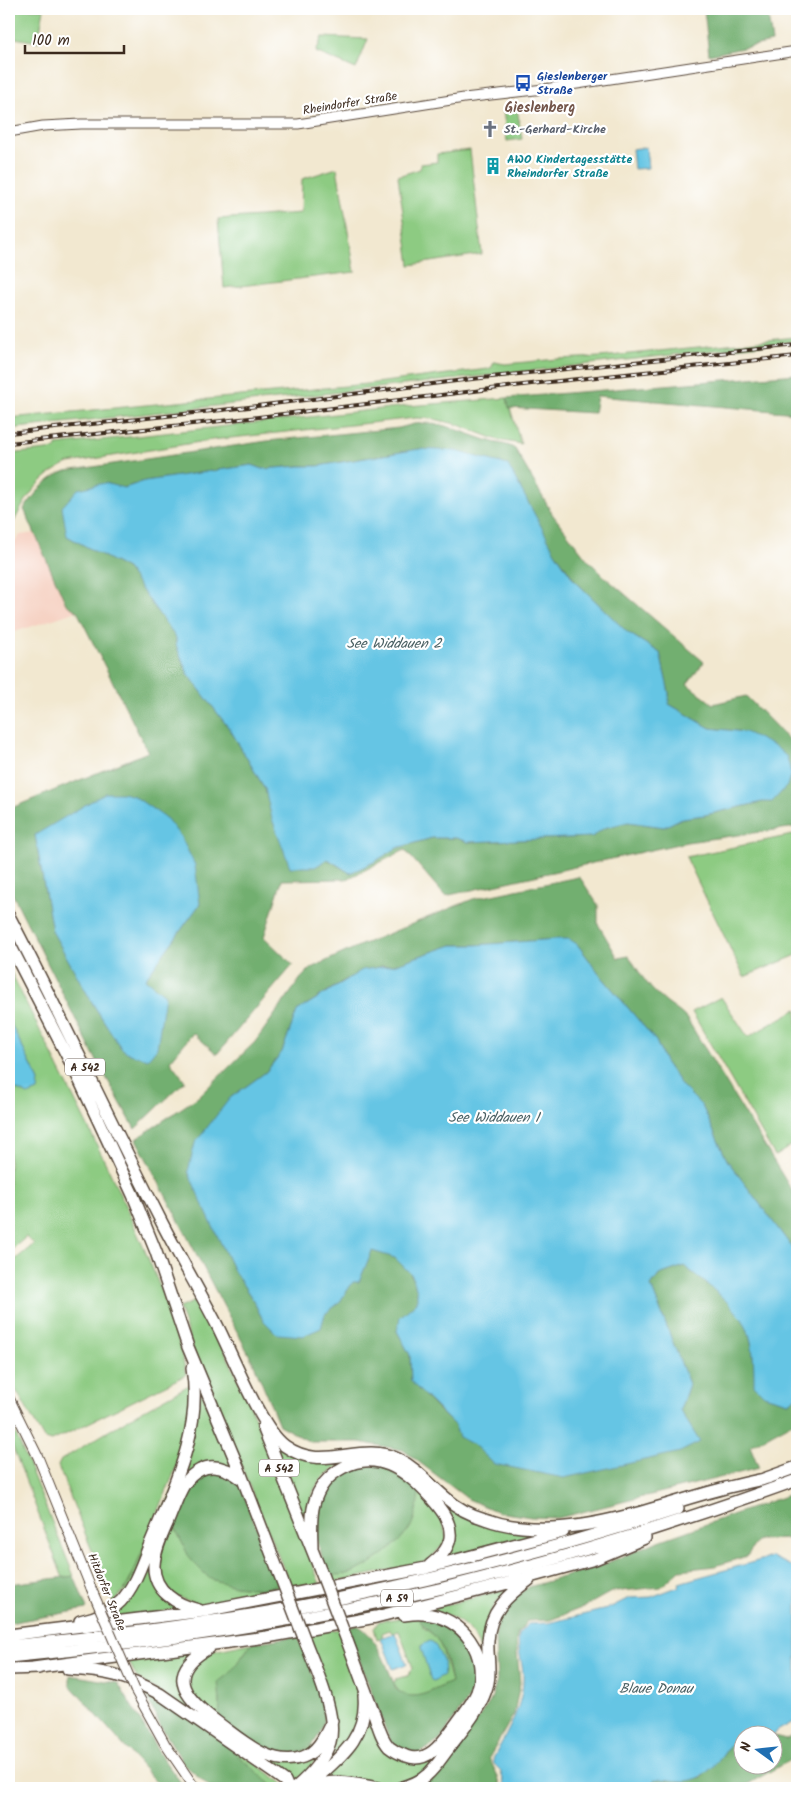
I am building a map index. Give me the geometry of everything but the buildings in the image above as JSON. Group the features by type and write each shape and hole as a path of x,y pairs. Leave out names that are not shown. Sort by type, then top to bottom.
{"highway":[{"name":"A 542","path":"9,916 159,1218 202,1296 246,1385 312,1549 363,1684 364,1717 361,1729 354,1742 306,1788"},
{"name":"A 542","path":"9,943 118,1161 156,1252 188,1347 242,1479 329,1708 332,1721 331,1736 326,1752 295,1788"},
{"path":"43,1630 84,1621 108,1612 121,1601 132,1586 173,1488 189,1443 195,1404 195,1390 188,1347"},
{"path":"246,1385 262,1417 276,1439 300,1454 316,1458 333,1458 359,1452 387,1454 411,1466 448,1500 484,1519 513,1527 538,1529 591,1523"},
{"path":"312,1549 312,1512 317,1495 325,1482 337,1471 352,1464 371,1461 380,1462 395,1468 412,1479 441,1510 447,1520 450,1533 448,1545 440,1556 426,1568"},
{"path":"204,1611 178,1603 171,1599 160,1587 154,1566 158,1548 182,1488 189,1478 200,1469 213,1466 230,1471 242,1479"},
{"name":"A 59","path":"9,1646 91,1638 190,1625 341,1598 518,1557 622,1527 797,1467"},
{"path":"9,1634 204,1611 426,1568 553,1535 591,1523 768,1478"},
{"name":"A 59","path":"9,1657 92,1649 194,1635 337,1611 432,1590 520,1568 622,1539 797,1480"},
{"path":"33,1668 216,1645 376,1617 595,1559 646,1538 725,1511 774,1488"},
{"path":"400,1788 413,1784 426,1776 474,1714 483,1698 488,1682 490,1666 488,1641 494,1615 501,1603 515,1590 537,1575"},
{"path":"363,1684 388,1745 399,1754 410,1758 420,1758 431,1753 442,1743 470,1704 476,1694 480,1681 481,1671 477,1650 472,1641 452,1622 437,1616 423,1614 376,1617"},
{"path":"216,1645 193,1658 187,1667 184,1675 186,1693 192,1702 254,1749 280,1759 304,1756 320,1743 332,1721"},
{"path":"9,1668 98,1670 116,1674 142,1684 168,1699 284,1781 288,1788"},
{"path":"311,1788 326,1783 339,1782 378,1788"}],"main road":[{"name":"Rheindorfer Straße","path":"692,66 720,57 797,46"},
{"name":"Rheindorfer Straße","path":"9,132 42,126 81,124 298,124 464,98 544,89 797,52"},
{"name":"Hitdorfer Straße","path":"9,1398 38,1457 135,1690 165,1744 195,1788"}],"shaded area":[{"path":"35,533 66,604 77,611 9,634 9,547 12,546 20,535"}],"green space":[{"path":"9,9 44,9 38,42 9,37"},
{"path":"704,9 767,9 772,42 709,55"},
{"path":"322,37 368,39 356,69 316,52"},
{"path":"517,108 522,139 507,141 503,110"},
{"path":"470,150 482,254 410,265 398,176 420,169 421,164 437,162 437,154"},
{"path":"337,168 355,272 224,288 218,219 301,213 302,179"},
{"path":"797,337 797,341 9,429 9,418 367,384 488,369 492,367 494,362 505,364 600,357"},
{"path":"797,374 797,413 597,396 594,413 509,408 507,398"},
{"path":"507,398 521,444 498,440 456,424 434,419 416,418 212,440 69,463 49,475 32,492 19,512 9,534 9,454 56,449 56,445 408,406"},
{"path":"428,423 445,426 515,449 553,515 587,559 605,577 704,662 687,684 713,704 746,696 797,748 797,827 687,842 445,896 405,850 347,879 282,880 264,937 293,965 217,1054 193,1033 170,1061 185,1081 135,1129 92,1052 9,887 9,809 148,752 77,611 66,604 24,509 47,482 66,471 267,441 399,428","holes":["419,449 555,552 574,579 627,632 660,653 669,693 669,704 710,728 745,732 772,801 682,818 664,827 628,822 604,828 592,837 468,842 456,838 432,838 397,848 374,862 350,873 327,859 269,803 265,789 231,731 188,674 176,645 176,638 127,569 67,536 105,483 123,488 145,481 252,465 263,469 318,466","35,835 200,904 145,979 121,1048 93,1004 52,930"]},
{"path":"797,834 797,955 744,977 686,857"},
{"path":"578,877 598,905 598,924 618,958 629,956 651,988 687,1019 797,1199 797,1254 727,1160 702,1106 682,1086 665,1062 656,1041 577,944 556,939 452,945 393,965 381,966 345,980 297,1011 282,1052 266,1072 230,1098 188,1171 234,1271 253,1300 263,1320 320,1328 325,1314 339,1303 353,1281 359,1281 372,1251 400,1261 412,1276 417,1289 417,1301 414,1308 397,1331 410,1355 411,1381 455,1426 459,1437 474,1444 494,1464 699,1442 680,1410 689,1384 651,1286 659,1275 684,1266 728,1302 742,1319 751,1342 755,1386 764,1395 788,1402 797,1397 797,1420 750,1446 759,1468 558,1518 531,1517 498,1512 468,1499 403,1450 359,1442 310,1442 279,1425 254,1364 136,1139 198,1097 255,1042 301,978 311,968 361,945 473,899"},
{"path":"9,968 115,1183 155,1273 170,1313 186,1375 52,1441 44,1439 9,1378 9,1265 34,1244 26,1237 9,1252 9,1077 39,1081 9,1020"},
{"path":"721,997 748,1037 797,1009 797,1142 775,1156 692,1012"},
{"path":"9,1061 11,1061 13,1070 9,1077"},
{"path":"200,1299 248,1400 320,1584 292,1589 194,1352 179,1308"},
{"path":"197,1382 237,1471 197,1469 153,1569 184,1608 111,1620 109,1614 115,1611 183,1468"},
{"path":"191,1384 192,1405 182,1453 129,1584 113,1603 58,1466 61,1460 135,1415"},
{"path":"9,1421 74,1576 63,1578 9,1441"},
{"path":"271,1439 291,1453 306,1459 327,1460 369,1455 390,1458 411,1470 452,1506 464,1513 489,1523 543,1533 443,1560 454,1535 453,1525 446,1510 437,1498 407,1470 385,1460 374,1458 352,1460 332,1470 324,1477 312,1495 309,1529 307,1530"},
{"path":"357,1465 383,1465 419,1491 415,1515 406,1534 375,1561 351,1573 328,1575 316,1538 315,1511 333,1476"},
{"path":"203,1470 226,1471 240,1485 279,1584 263,1589 235,1586 210,1579 190,1559 174,1526 170,1524 185,1487"},
{"path":"419,1491 440,1512 447,1540 429,1560 423,1563 331,1583 328,1575 354,1572 375,1560 396,1543"},
{"path":"794,1493 797,1499 797,1544 792,1539 758,1540 747,1556 715,1566 680,1570 661,1587 611,1592 584,1607 550,1620 527,1621 518,1633 516,1641 520,1683 514,1714 489,1758 502,1788 413,1788 439,1771 490,1702 497,1681 495,1638 499,1618 508,1601 529,1587 600,1566 656,1542"},
{"path":"170,1524 235,1586 263,1589 279,1584 283,1592 206,1605 199,1605 170,1594 160,1576 159,1563"},
{"path":"74,1576 87,1609 9,1623 9,1584"},
{"path":"509,1589 491,1612 485,1630 485,1679 483,1689 475,1707 428,1769 409,1781 391,1785 346,1779 322,1779 352,1748 362,1731 368,1709 380,1746 384,1745 397,1757 412,1762 420,1761 428,1759 442,1749 478,1699 483,1686 484,1668 476,1640 464,1625 446,1615 425,1610"},
{"path":"422,1617 423,1627 436,1637 442,1649 451,1682 420,1696 405,1695 398,1690 393,1682 396,1681 395,1679 408,1676 413,1668 399,1631 392,1633 390,1630 382,1633 383,1637 377,1639 374,1628 379,1621"},
{"path":"422,1617 435,1619 459,1631 477,1663 472,1693 440,1740 419,1754 403,1752 390,1741 347,1627 357,1625 370,1636 381,1653 396,1689 403,1694 416,1696 431,1692 451,1682 442,1648 420,1620"},
{"path":"339,1629 359,1687 360,1716 346,1743 315,1774 334,1736 307,1635"},
{"path":"298,1636 319,1694 323,1712 323,1725 313,1743 304,1750 294,1754 271,1753 260,1748 219,1721 220,1701 218,1682 231,1672 252,1643"},
{"path":"252,1643 231,1672 219,1682 219,1721 194,1699 187,1677 194,1662 213,1651"},
{"path":"195,1653 181,1676 203,1714 324,1750 295,1784 137,1678 129,1662"},
{"path":"70,1675 118,1683 163,1759 185,1788 161,1788 70,1685"},
{"path":"141,1686 206,1728 271,1784 270,1788 211,1788 184,1764 159,1723"},
{"path":"797,1732 797,1756 784,1763 784,1738"},
{"path":"214,1735 283,1783 284,1788 270,1788 270,1784"},
{"path":"734,1741 734,1774 766,1774 741,1788 647,1788 654,1780 658,1779 681,1781 702,1777 721,1758"}],"water":[{"path":"646,147 648,168 634,169 632,149"},
{"name":"See Widdauen 2","path":"419,449 456,451 508,465 555,552 574,580 627,632 660,653 669,693 669,704 710,728 745,732 776,747 787,757 791,773 787,786 772,802 762,802 705,815 682,818 664,827 628,822 604,828 592,837 468,842 456,838 432,838 397,848 374,862 350,873 328,859 315,867 290,867 272,819 265,789 231,731 188,674 176,645 176,638 127,569 67,536 62,507 78,489 105,483 124,488 145,481 252,465 263,469 318,466"},
{"path":"105,793 123,793 134,796 167,819 181,837 195,865 200,904 145,979 165,995 157,1048 148,1059 130,1054 121,1048 93,1004 52,931 35,835"},
{"name":"See Widdauen 1","path":"569,939 577,944 656,1041 665,1062 682,1086 702,1106 727,1160 797,1254 797,1397 788,1402 764,1395 754,1385 751,1342 743,1320 719,1294 684,1266 659,1275 651,1286 689,1384 680,1410 700,1442 680,1452 564,1478 494,1464 474,1445 459,1437 455,1426 411,1381 410,1355 397,1331 400,1317 417,1302 417,1291 412,1275 395,1258 372,1251 359,1282 353,1282 339,1303 325,1314 321,1328 303,1336 277,1334 263,1320 253,1300 234,1271 188,1171 195,1143 230,1098 266,1072 282,1052 297,1011 362,970 393,965 452,945"},
{"path":"9,1020 39,1081 38,1091 28,1095 11,1087"},
{"name":"Blaue Donau","path":"772,1557 797,1569 797,1720 784,1727 784,1724 734,1724 734,1742 712,1768 693,1780 658,1779 654,1780 647,1788 506,1788 500,1770 494,1764 493,1759 514,1718 521,1697 523,1675 519,1637 522,1630 528,1624 548,1623 607,1609 629,1598 651,1597 680,1586 679,1583"},
{"path":"395,1633 407,1664 393,1669 381,1638"},
{"path":"430,1641 434,1643 443,1660 444,1675 433,1681 431,1680 421,1648 422,1645"}],"railway":[{"path":"9,433 249,407 472,379 797,345"},
{"path":"9,443 250,418 540,383 797,356"}],"place":[{"name":"Gieslenberger Straße","path":"523,83"},
{"name":"St.-Gerhard-Kirche","path":"490,129"},
{"name":"AWO Kindertagesstätte Rheindorfer Straße","path":"493,166"}],"district":[{"name":"Gieslenberg","path":"540,107"}]}
